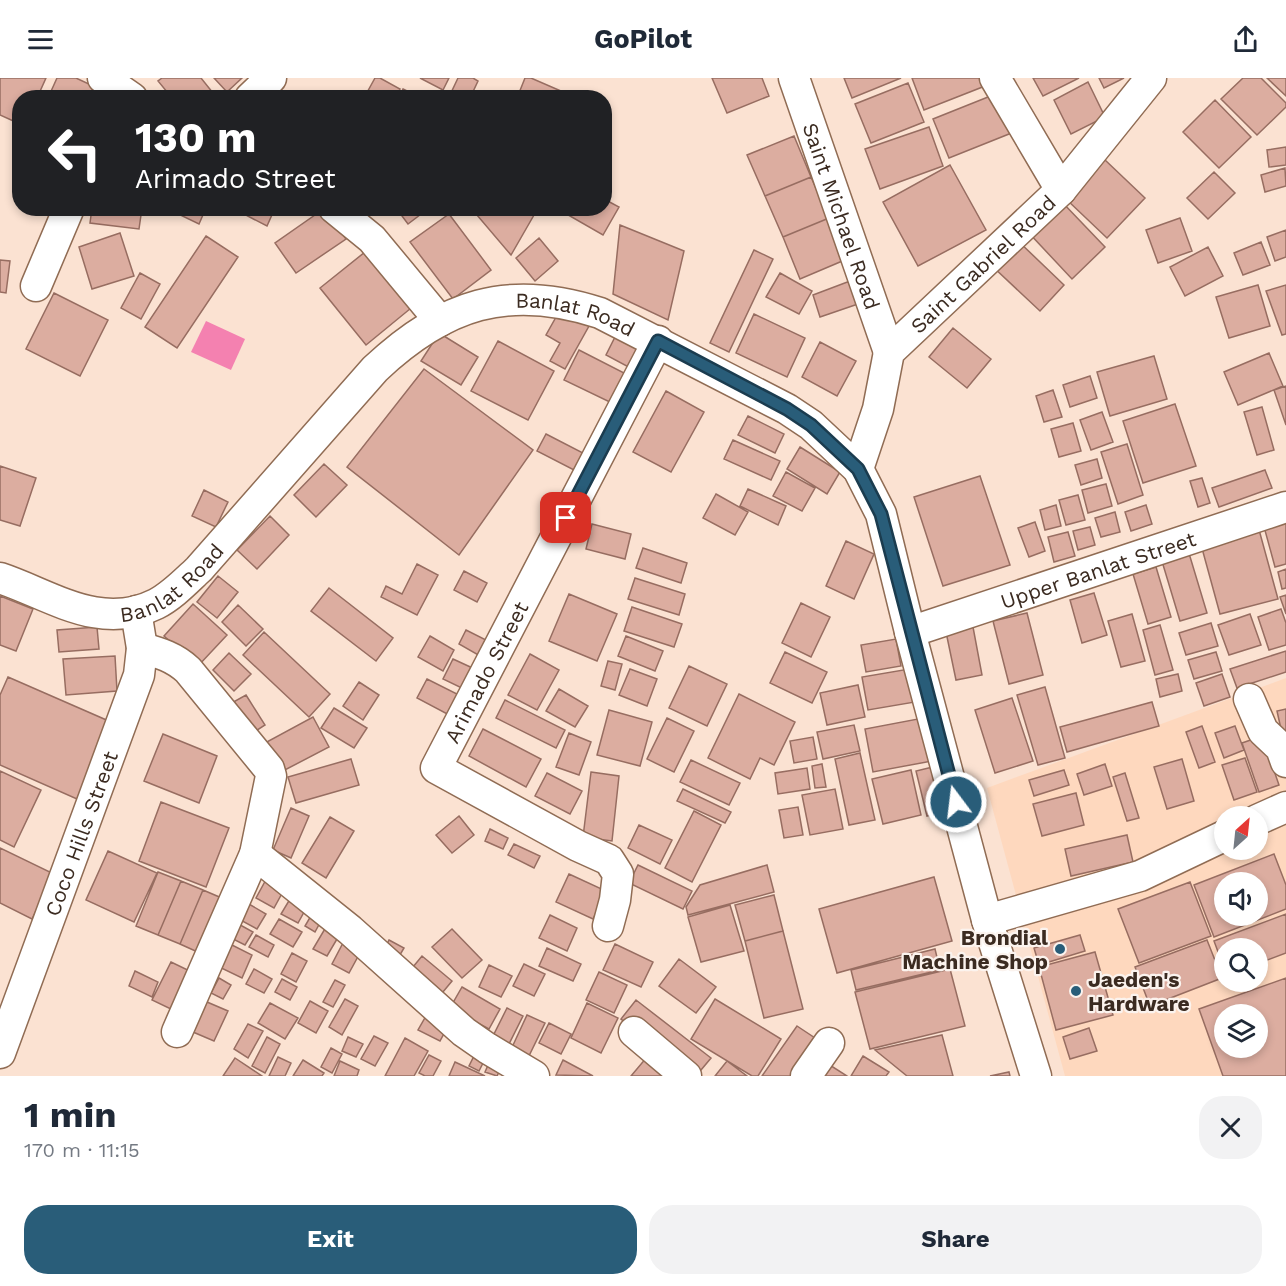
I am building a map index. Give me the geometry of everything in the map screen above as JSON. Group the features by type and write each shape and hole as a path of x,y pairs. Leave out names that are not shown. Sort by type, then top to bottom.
{"street":[{"path":"258,90 271,78"},
{"name":"Saint Michael Road","path":"794,78 889,352"},
{"path":"995,78 1061,190"},
{"name":"Saint Gabriel Road","path":"889,352 1061,190 1151,78"},
{"path":"36,286 66,216"},
{"path":"344,216 372,239 441,321"},
{"name":"Banlat Road","path":"0,578 83,611 99,614 136,611 156,604 174,592 199,569 375,369 396,349 441,321 471,307 505,300 534,298 570,303 600,313 787,409 811,425 858,469 881,514 987,920 1036,1076"},
{"name":"Arimado Street","path":"608,926 615,900 618,874 609,860 578,846 436,768 658,341"},
{"path":"858,469 878,409 889,352"},
{"name":"Upper Banlat Street","path":"910,632 1286,507"},
{"name":"Coco Hills Street","path":"0,1053 139,675 142,648 136,611"},
{"path":"142,648 177,660 188,670 269,769 270,782 255,854 177,1032"},
{"path":"1249,699 1263,731 1281,748 1286,762"},
{"path":"1268,815 1286,807"},
{"path":"987,920 1140,876 1214,841"},
{"path":"255,854 350,930 464,1032 534,1076"},
{"path":"634,1032 686,1076"},
{"path":"806,1076 829,1043"}],"shaded area":[{"path":"206,321 245,339 231,370 191,352"},
{"path":"1286,678 1286,1076 1065,1076 987,788"}],"building":[{"path":"0,78 46,78 41,90 12,90 12,120 0,115"},
{"path":"57,78 76,78 102,90 52,90"},
{"path":"162,78 201,78 211,90 165,90 158,81"},
{"path":"214,78 242,78 229,90 225,90"},
{"path":"375,78 380,78 400,89 399,90 368,90"},
{"path":"420,78 449,78 443,90"},
{"path":"458,78 473,78 478,81 474,90 452,90"},
{"path":"525,78 531,78 559,90 520,90"},
{"path":"712,78 762,78 769,96 727,113"},
{"path":"844,78 901,78 852,98"},
{"path":"912,78 981,78 985,86 924,110"},
{"path":"1033,78 1079,78 1043,96"},
{"path":"1099,78 1124,78 1104,88"},
{"path":"1243,78 1261,78 1286,103 1286,107 1257,135 1221,99"},
{"path":"1267,78 1286,78 1286,96"},
{"path":"1088,82 1105,117 1071,134 1054,100"},
{"path":"908,83 924,122 871,143 855,104"},
{"path":"998,93 1014,132 949,158 933,119"},
{"path":"1215,100 1251,137 1219,168 1183,132"},
{"path":"929,127 943,166 880,189 865,149"},
{"path":"794,136 811,177 765,196 747,155"},
{"path":"1286,147 1286,165 1269,167 1267,150"},
{"path":"1104,159 1145,198 1107,238 1066,199"},
{"path":"950,165 986,230 918,266 883,202"},
{"path":"1285,168 1286,186 1265,192 1261,175"},
{"path":"1214,172 1235,193 1208,219 1187,198"},
{"path":"811,177 829,218 783,237 765,196"},
{"path":"1061,201 1105,247 1072,279 1028,232"},
{"path":"612,203 619,207 603,235 570,216 612,216"},
{"path":"91,216 141,216 139,229 90,223"},
{"path":"182,216 202,216 199,224"},
{"path":"248,216 271,216 267,226"},
{"path":"314,216 330,216 346,239 296,273 275,243"},
{"path":"402,216 418,216 408,224"},
{"path":"446,216 450,216 491,270 453,299 410,242"},
{"path":"478,216 533,216 511,255"},
{"path":"829,218 847,259 800,279 783,237"},
{"path":"1180,218 1192,251 1158,263 1146,230"},
{"path":"620,225 684,251 668,320 613,294"},
{"path":"1286,230 1286,257 1275,261 1267,237"},
{"path":"120,233 134,276 92,289 79,247"},
{"path":"206,236 238,257 177,348 145,327"},
{"path":"539,238 558,261 535,281 516,258"},
{"path":"1016,239 1064,285 1040,311 991,265"},
{"path":"1261,242 1270,265 1243,275 1234,253"},
{"path":"1208,247 1223,276 1185,296 1170,267"},
{"path":"370,248 416,304 366,345 320,288"},
{"path":"754,250 773,259 729,352 710,343"},
{"path":"0,260 10,261 6,293 0,292"},
{"path":"140,273 160,284 141,319 121,308"},
{"path":"780,273 812,291 799,314 766,297"},
{"path":"850,281 858,304 820,317 813,295"},
{"path":"1258,285 1270,326 1229,338 1216,297"},
{"path":"1286,285 1286,334 1282,335 1266,291"},
{"path":"54,293 108,320 80,376 26,349"},
{"path":"560,310 589,326 565,369 550,361 560,343 546,335"},
{"path":"754,314 805,338 787,377 736,353"},
{"path":"953,328 991,359 967,388 929,357"},
{"path":"439,333 478,357 461,385 421,361"},
{"path":"616,335 647,351 636,371 606,355"},
{"path":"498,341 554,371 528,420 471,391"},
{"path":"820,342 856,361 837,396 802,377"},
{"path":"579,350 630,376 616,405 564,380"},
{"path":"1269,353 1283,386 1238,405 1224,372"},
{"path":"1154,356 1167,399 1110,416 1097,372"},
{"path":"424,369 533,450 459,555 347,467"},
{"path":"1090,376 1097,398 1070,407 1063,385"},
{"path":"1286,386 1286,425 1274,390"},
{"path":"1053,390 1062,417 1044,422 1036,396"},
{"path":"666,391 704,412 671,472 633,452"},
{"path":"1175,404 1196,466 1143,483 1123,421"},
{"path":"1262,407 1274,450 1257,455 1244,412"},
{"path":"1102,412 1113,442 1091,450 1080,420"},
{"path":"748,416 784,434 775,453 738,435"},
{"path":"1073,423 1081,451 1059,457 1051,429"},
{"path":"546,434 583,453 574,470 537,451"},
{"path":"733,440 780,461 771,480 724,459"},
{"path":"1127,444 1143,495 1118,504 1101,452"},
{"path":"800,447 840,472 827,494 787,469"},
{"path":"1097,459 1102,478 1081,485 1075,465"},
{"path":"324,464 347,485 316,517 294,495"},
{"path":"0,466 36,478 20,526 0,520"},
{"path":"1265,470 1272,488 1219,507 1212,488"},
{"path":"786,472 815,488 802,511 773,496"},
{"path":"980,476 1010,565 943,586 914,497"},
{"path":"1202,478 1210,503 1198,507 1190,481"},
{"path":"1106,484 1112,506 1088,513 1082,490"},
{"path":"748,489 786,506 778,525 740,506"},
{"path":"204,490 228,502 216,527 192,516"},
{"path":"716,494 748,512 735,535 703,518"},
{"path":"1078,495 1085,520 1066,525 1059,500"},
{"path":"1056,505 1061,526 1045,530 1040,510"},
{"path":"1146,505 1152,524 1131,531 1125,512"},
{"path":"1115,512 1120,532 1101,537 1095,518"},
{"path":"270,516 289,535 257,569 237,550"},
{"path":"1286,517 1286,564 1275,567 1263,523"},
{"path":"1035,522 1045,551 1029,557 1018,528"},
{"path":"592,524 631,534 625,559 586,549"},
{"path":"1258,526 1278,599 1220,614 1200,541"},
{"path":"1090,527 1095,545 1078,550 1073,531"},
{"path":"1068,532 1075,556 1054,562 1048,537"},
{"path":"846,541 874,554 854,599 826,586"},
{"path":"643,548 687,563 681,583 636,568"},
{"path":"1188,550 1207,613 1180,621 1161,558"},
{"path":"417,564 438,575 417,615 381,597 386,586 402,594"},
{"path":"1156,567 1171,617 1148,624 1133,574"},
{"path":"1286,569 1286,588 1282,589 1278,572"},
{"path":"464,571 487,583 477,602 454,590"},
{"path":"218,576 238,592 217,618 197,602"},
{"path":"635,578 685,594 679,615 628,599"},
{"path":"329,588 393,638 376,661 311,611"},
{"path":"1094,593 1107,635 1082,643 1070,600"},
{"path":"569,594 617,614 597,661 549,641"},
{"path":"1286,595 1286,614 1280,597"},
{"path":"0,596 33,609 16,651 0,645"},
{"path":"801,603 830,617 811,657 782,643"},
{"path":"193,604 227,635 198,666 164,636"},
{"path":"238,605 263,629 246,646 222,622"},
{"path":"632,607 682,624 674,647 624,631"},
{"path":"1281,609 1286,623 1286,645 1269,650 1258,617"},
{"path":"1027,613 1043,675 1009,684 993,621"},
{"path":"1132,614 1145,661 1121,667 1108,621"},
{"path":"1250,614 1261,645 1229,655 1218,625"},
{"path":"1211,623 1218,646 1186,655 1179,633"},
{"path":"1160,625 1173,670 1155,675 1143,630"},
{"path":"97,627 99,649 59,652 57,630"},
{"path":"973,627 982,675 956,680 946,632"},
{"path":"466,630 488,641 480,656 459,644"},
{"path":"264,632 330,694 309,717 243,655"},
{"path":"430,636 454,650 443,671 418,657"},
{"path":"626,636 663,651 655,671 618,656"},
{"path":"896,639 901,666 866,672 861,645"},
{"path":"1286,651 1286,672 1237,688 1230,669"},
{"path":"785,652 827,672 812,703 770,683"},
{"path":"1216,652 1222,671 1194,679 1188,660"},
{"path":"229,653 251,674 234,691 213,670"},
{"path":"530,654 559,670 537,710 508,695"},
{"path":"115,656 117,691 66,695 63,659"},
{"path":"453,659 479,671 470,692 443,679"},
{"path":"608,661 622,664 615,690 601,686"},
{"path":"689,666 727,684 707,726 669,708"},
{"path":"915,668 921,701 868,710 862,677"},
{"path":"630,669 657,679 647,706 619,695"},
{"path":"1178,674 1182,691 1160,697 1156,679"},
{"path":"1222,674 1230,697 1204,706 1196,683"},
{"path":"8,677 111,722 77,799 0,765 0,695"},
{"path":"427,679 461,696 451,716 417,698"},
{"path":"359,682 379,695 363,720 343,706"},
{"path":"858,685 865,717 827,725 820,693"},
{"path":"1045,687 1065,758 1038,765 1017,695"},
{"path":"559,689 588,706 575,727 546,711"},
{"path":"739,694 795,722 774,765 760,758 750,779 708,758"},
{"path":"246,695 265,725 248,736 228,705"},
{"path":"1012,698 1033,761 995,773 975,710"},
{"path":"505,700 565,730 556,748 496,718"},
{"path":"1152,702 1159,726 1067,752 1060,727"},
{"path":"334,708 367,728 354,748 321,728"},
{"path":"1286,709 1286,737 1283,738 1277,711"},
{"path":"609,710 652,722 640,766 597,755"},
{"path":"313,717 329,747 279,773 263,744"},
{"path":"667,718 694,731 674,772 647,759"},
{"path":"923,718 932,761 873,772 865,729"},
{"path":"854,725 860,751 823,759 817,732"},
{"path":"1202,726 1215,762 1199,768 1186,732"},
{"path":"1235,726 1244,750 1224,758 1215,733"},
{"path":"483,729 541,759 526,787 469,756"},
{"path":"569,733 591,742 579,775 556,767"},
{"path":"163,734 217,756 199,803 144,781"},
{"path":"1262,736 1279,785 1259,792 1242,743"},
{"path":"813,737 817,759 794,763 790,741"},
{"path":"860,753 875,820 849,825 835,759"},
{"path":"1245,758 1257,792 1234,800 1222,765"},
{"path":"351,759 359,785 296,803 288,777"},
{"path":"1182,759 1194,801 1167,809 1154,767"},
{"path":"691,760 740,783 729,805 680,782"},
{"path":"822,764 826,787 815,788 812,766"},
{"path":"1105,764 1112,786 1084,795 1077,774"},
{"path":"941,765 952,810 927,816 916,771"},
{"path":"807,768 810,789 778,794 775,773"},
{"path":"911,770 921,815 883,824 872,779"},
{"path":"1064,770 1069,785 1034,796 1029,780"},
{"path":"0,771 41,790 14,847 0,840"},
{"path":"591,772 619,776 612,841 583,837"},
{"path":"547,773 582,791 570,814 535,796"},
{"path":"1125,773 1139,818 1127,821 1113,777"},
{"path":"683,789 731,812 725,823 677,801"},
{"path":"835,789 843,829 810,835 802,795"},
{"path":"1076,793 1084,825 1042,836 1033,804"},
{"path":"161,802 229,828 206,887 139,861"},
{"path":"798,807 803,835 784,838 779,810"},
{"path":"291,808 309,816 291,858 273,850"},
{"path":"694,811 721,825 692,882 665,868"},
{"path":"459,816 474,835 452,853 436,835"},
{"path":"330,817 354,831 326,878 302,863"},
{"path":"639,825 672,840 660,864 628,848"},
{"path":"490,829 508,838 503,849 485,841"},
{"path":"1127,835 1133,862 1071,876 1065,849"},
{"path":"514,844 540,856 534,868 508,855"},
{"path":"0,848 54,874 32,919 0,903"},
{"path":"108,851 157,873 134,922 86,900"},
{"path":"1274,854 1286,885 1286,909 1268,916 1268,872 1228,872 1259,860 1268,860 1268,856"},
{"path":"638,865 692,891 683,909 629,883"},
{"path":"767,865 774,892 688,915 686,907 700,885"},
{"path":"158,872 181,881 158,935 136,926"},
{"path":"569,874 606,891 593,919 556,902"},
{"path":"268,876 286,886 274,908 256,898"},
{"path":"934,877 952,941 837,973 819,909"},
{"path":"1214,877 1214,926 1242,926 1214,937 1194,885"},
{"path":"181,881 203,890 180,944 158,935"},
{"path":"1190,882 1211,936 1139,963 1118,909"},
{"path":"203,890 224,899 202,954 180,944"},
{"path":"293,894 309,903 298,923 281,914"},
{"path":"774,895 783,931 745,941 735,905"},
{"path":"242,900 266,914 257,929 233,916"},
{"path":"730,905 744,951 701,962 688,917"},
{"path":"312,914 322,919 315,932 305,926"},
{"path":"1286,914 1286,953 1268,960 1268,938 1222,938 1254,926 1268,926 1268,921"},
{"path":"550,915 577,928 567,951 539,938"},
{"path":"279,919 302,932 293,947 270,934"},
{"path":"233,921 253,932 245,945 225,935"},
{"path":"326,927 340,934 327,956 313,949"},
{"path":"452,929 482,960 462,978 432,947"},
{"path":"783,931 803,1009 764,1018 745,941"},
{"path":"256,935 274,945 268,957 249,947"},
{"name":"Brondial Machine Shop","path":"1080,935 1085,951 1039,965 1034,948"},
{"path":"389,940 404,948 397,960 383,952"},
{"path":"1207,940 1214,958 1214,981 1150,1006 1135,967"},
{"path":"344,941 361,951 349,973 332,964"},
{"path":"226,942 252,955 242,978 215,965"},
{"path":"615,944 653,962 641,987 603,970"},
{"path":"547,948 581,964 573,981 539,966"},
{"path":"935,949 940,970 856,990 851,970"},
{"name":"Jaeden's Hardware","path":"1095,952 1113,1015 1056,1030 1039,967"},
{"path":"292,953 307,961 296,982 281,974"},
{"path":"422,956 452,981 438,998 408,973"},
{"path":"679,959 716,987 696,1013 659,986"},
{"path":"171,962 194,973 175,1011 152,1000"},
{"path":"524,964 545,974 534,996 513,986"},
{"path":"489,965 512,976 501,997 479,987"},
{"path":"254,969 272,979 264,993 246,984"},
{"path":"950,969 965,1026 870,1049 855,992"},
{"path":"135,971 158,982 152,997 129,986"},
{"path":"599,972 627,985 614,1013 586,1000"},
{"path":"219,978 231,985 223,999 211,993"},
{"path":"1286,978 1286,1076 1223,1076 1217,1058 1268,1058 1268,1004 1214,1004 1214,1051 1199,1009 1247,992 1268,992 1268,984"},
{"path":"282,979 297,987 290,1000 275,992"},
{"path":"335,980 345,985 333,1007 323,1002"},
{"path":"462,987 500,1009 489,1029 450,1008"},
{"path":"200,999 228,1011 214,1041 186,1029"},
{"path":"345,999 358,1006 342,1035 329,1027"},
{"path":"715,999 781,1039 758,1076 752,1076 691,1039"},
{"path":"636,1000 711,1058 696,1076 621,1019"},
{"path":"310,1001 328,1011 316,1033 298,1023"},
{"path":"270,1003 298,1018 285,1039 258,1023"},
{"path":"587,1003 618,1018 601,1053 571,1038"},
{"path":"507,1008 523,1016 505,1052 489,1044"},
{"path":"527,1015 545,1023 525,1064 508,1056"},
{"path":"426,1016 447,1028 440,1041 418,1030"},
{"path":"549,1023 571,1034 561,1054 539,1043"},
{"path":"248,1024 263,1031 248,1058 234,1049"},
{"path":"797,1026 821,1042 798,1076 762,1076"},
{"path":"1089,1028 1097,1051 1070,1059 1063,1037"},
{"path":"942,1035 953,1076 907,1076 875,1050"},
{"path":"374,1036 388,1043 375,1066 361,1059"},
{"path":"267,1037 280,1044 265,1073 252,1066"},
{"path":"348,1037 363,1044 356,1057 342,1051"},
{"path":"405,1038 428,1051 414,1076 385,1076"},
{"path":"331,1048 342,1054 332,1073 321,1067"},
{"path":"478,1048 488,1053 479,1071 469,1066"},
{"path":"429,1055 441,1061 433,1076 425,1076 419,1073"},
{"path":"492,1056 504,1062 497,1076 485,1072"},
{"path":"863,1056 889,1072 886,1076 851,1076"},
{"path":"278,1057 291,1063 285,1076 269,1076"},
{"path":"647,1057 669,1076 631,1076"},
{"path":"235,1058 262,1076 223,1076"},
{"path":"303,1060 324,1073 322,1076 293,1076"},
{"path":"563,1060 593,1076 556,1075"},
{"path":"340,1061 359,1070 357,1076 334,1076"},
{"path":"727,1061 747,1076 715,1076"},
{"path":"455,1062 485,1076 449,1076"},
{"path":"825,1062 847,1076 816,1076"},
{"path":"1009,1072 1010,1076 990,1076"}],"place":[{"name":"Brondial Machine Shop","path":"1060,949"},
{"name":"Jaeden's Hardware","path":"1076,991"}],"route":[{"path":"566,518 658,341 761,394 811,425 858,469 881,514 956,802"}]}
